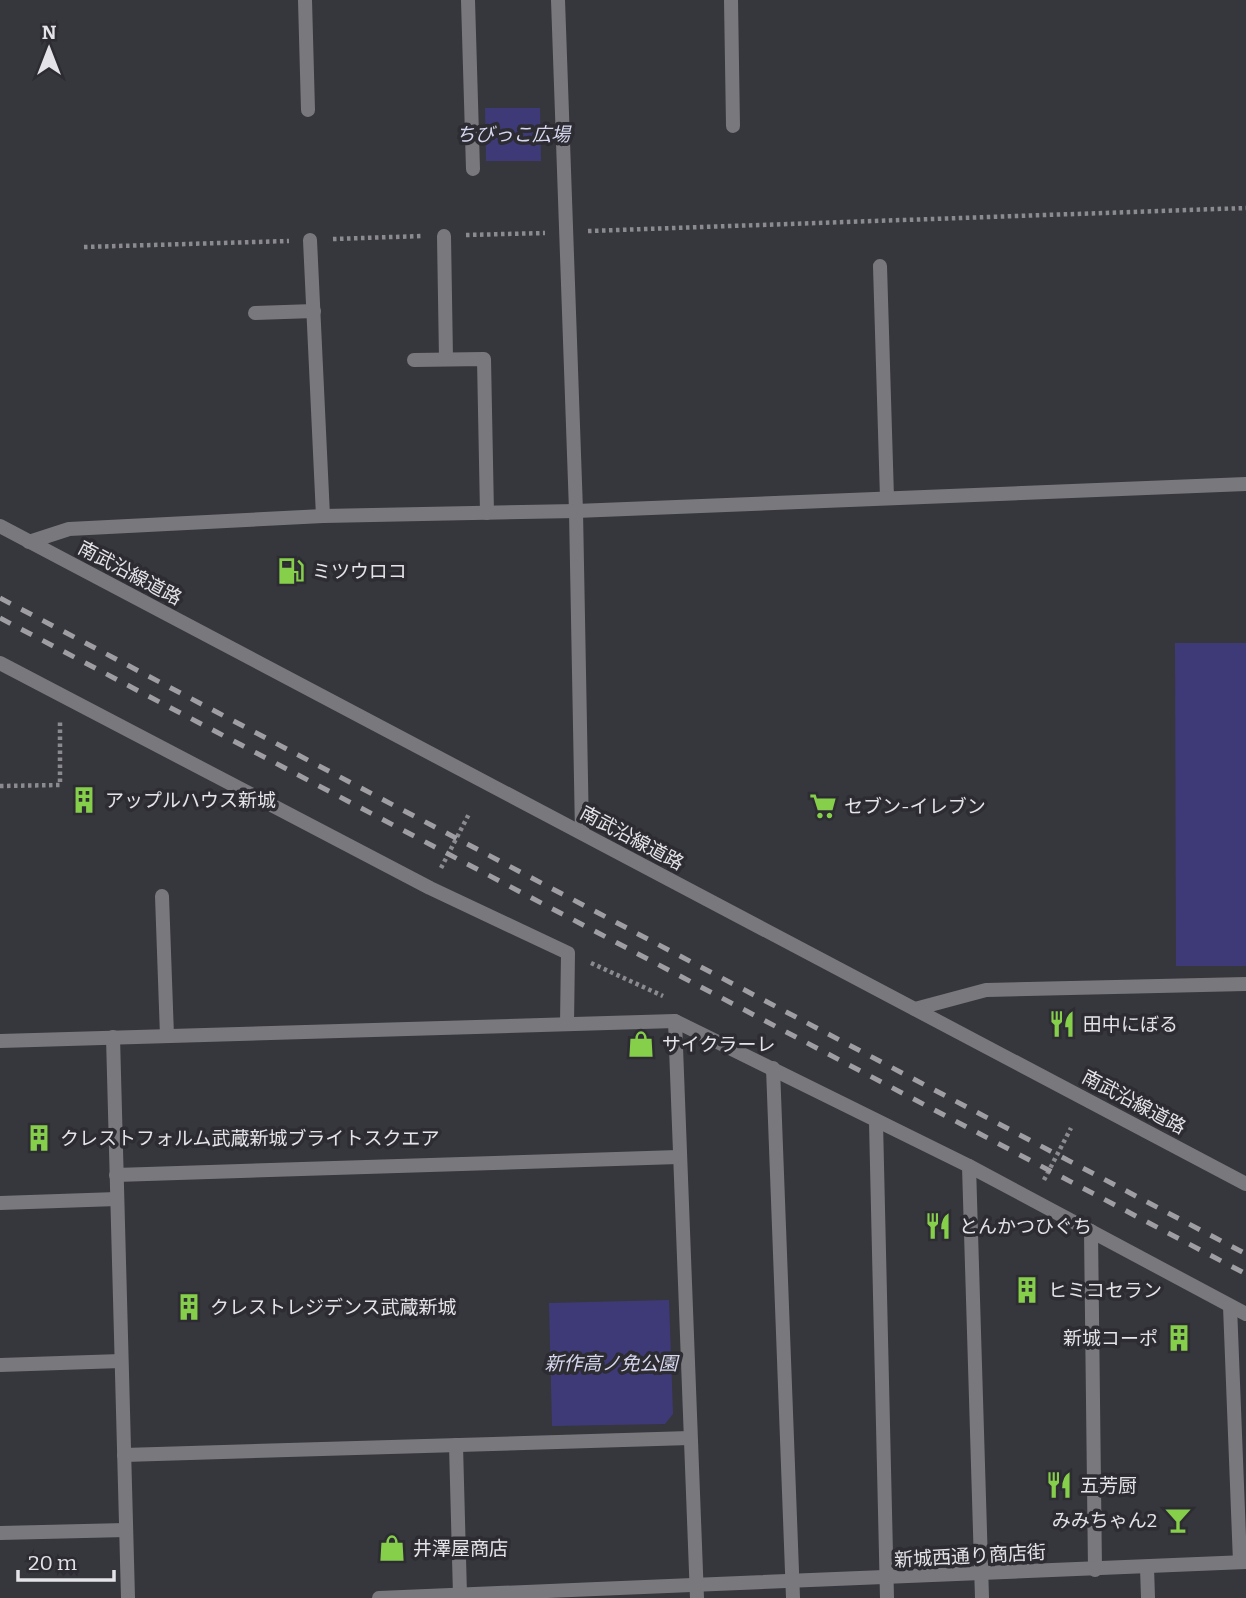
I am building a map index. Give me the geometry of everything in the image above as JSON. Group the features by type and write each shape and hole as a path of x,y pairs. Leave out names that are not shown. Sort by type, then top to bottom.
{"street":[{"path":"305,0 308,110"},
{"path":"467,0 473,169"},
{"path":"558,0 576,511 582,833"},
{"path":"731,0 733,126"},
{"path":"444,236 446,359"},
{"path":"310,240 323,516"},
{"path":"880,266 887,498"},
{"path":"255,313 314,312"},
{"path":"414,360 484,359 487,513"},
{"path":"29,542 69,529 323,516 576,511 1246,484"},
{"name":"南武沿線道路","path":"0,526 1246,1184"},
{"path":"0,663 430,888 568,953 567,1024"},
{"path":"162,896 167,1036"},
{"path":"915,1009 986,990 1246,984"},
{"path":"675,1021 696,1591"},
{"path":"0,1041 675,1021 969,1166 1246,1314"},
{"path":"113,1037 128,1598"},
{"path":"773,1068 793,1590"},
{"path":"876,1122 887,1598"},
{"path":"117,1174 678,1157"},
{"path":"969,1166 982,1598"},
{"path":"0,1203 117,1199"},
{"path":"1091,1231 1095,1570"},
{"path":"1230,1306 1243,1562"},
{"path":"0,1364 121,1361"},
{"path":"124,1455 690,1438"},
{"path":"456,1445 460,1595"},
{"path":"0,1533 126,1530"},
{"name":"新城西通り商店街","path":"379,1598 793,1590 887,1578 1243,1562"},
{"path":"1147,1567 1148,1598"}],"path":[{"path":"584,231 1246,208"},
{"path":"0,786 60,785 60,695"},
{"path":"430,888 470,812"},
{"path":"568,953 675,1002 675,1021"},
{"path":"1033,1200 1071,1128"}],"green space":[{"name":"ちびっこ広場","path":"485,108 540,108 541,161 486,161"},
{"path":"1175,643 1246,643 1246,966 1176,966"},
{"name":"新作高ノ免公園","path":"669,1300 673,1414 665,1424 552,1426 549,1303"}],"railway":[{"path":"0,598 1246,1254"},
{"path":"0,618 1246,1274"}],"place":[{"name":"ミツウロコ","path":"291,571"},
{"name":"アップルハウス新城","path":"84,800"},
{"name":"セブン-イレブン","path":"823,806"},
{"name":"田中にぼる","path":"1062,1024"},
{"name":"サイクラーレ","path":"641,1044"},
{"name":"クレストフォルム武蔵新城ブライトスクエア","path":"39,1138"},
{"name":"とんかつひぐち","path":"938,1226"},
{"name":"ヒミコセラン","path":"1027,1290"},
{"name":"クレストレジデンス武蔵新城","path":"189,1307"},
{"name":"新城コーポ","path":"1179,1338"},
{"name":"五芳厨","path":"1059,1485"},
{"name":"みみちゃん2","path":"1178,1520"},
{"name":"井澤屋商店","path":"392,1548"}]}
